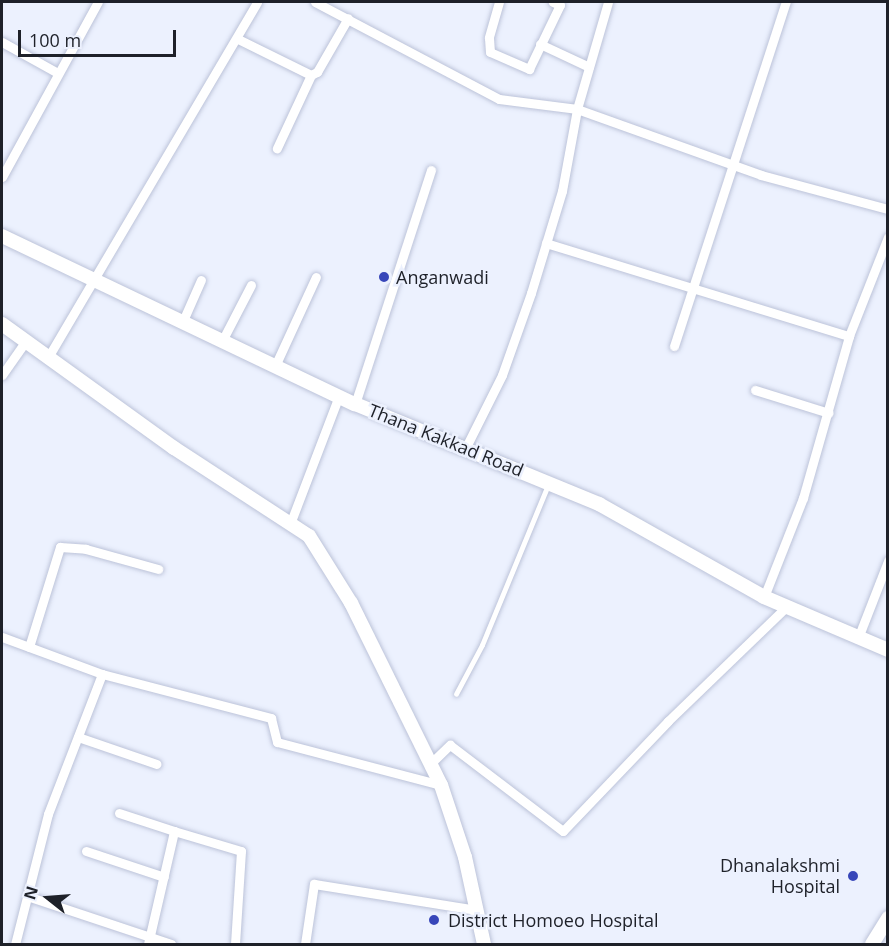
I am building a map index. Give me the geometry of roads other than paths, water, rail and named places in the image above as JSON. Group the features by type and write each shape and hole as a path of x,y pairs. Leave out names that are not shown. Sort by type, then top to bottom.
{"main road":[{"name":"Thana Kakkad Road","path":"2,236 356,404 466,447 599,504 764,597 888,650"},
{"path":"2,324 24,343 174,448 309,536 351,603 441,785 465,857 484,945"},
{"path":"872,945 888,918"}],"street":[{"path":"2,177 56,72 98,2"},
{"path":"47,359 91,278 238,39 256,2"},
{"path":"315,2 499,99 577,109 736,163 761,175 888,209"},
{"path":"499,2 489,38 490,52 530,69 560,5 553,2"},
{"path":"466,447 502,375 546,243 562,191 577,109 608,2"},
{"path":"674,346 736,163 786,2"},
{"path":"277,148 311,75 317,72 348,18"},
{"path":"238,39 311,75"},
{"path":"2,42 56,72"},
{"path":"540,44 589,67"},
{"path":"356,404 431,170"},
{"path":"764,597 803,498 849,336 888,237"},
{"path":"546,243 849,336"},
{"path":"275,366 316,277"},
{"path":"182,323 201,280"},
{"path":"222,341 251,285"},
{"path":"2,375 24,343"},
{"path":"755,390 829,413"},
{"path":"290,524 339,396"},
{"path":"29,647 60,547 86,549 158,569"},
{"path":"858,638 888,561"},
{"path":"430,764 450,745 563,831 668,720 786,607"},
{"path":"2,637 102,674 271,718 277,742 441,785"},
{"path":"15,945 48,814 102,674"},
{"path":"78,737 157,764"},
{"path":"119,813 241,851 235,945"},
{"path":"149,941 174,831"},
{"path":"86,851 164,877"},
{"path":"305,945 314,884 477,910"},
{"path":"27,896 149,941 171,945"}],"lane":[{"path":"456,694 482,645 549,482"}],"place":[{"name":"Anganwadi","path":"384,277"},
{"name":"Dhanalakshmi Hospital","path":"853,876"},
{"name":"District Homoeo Hospital","path":"434,920"}]}
